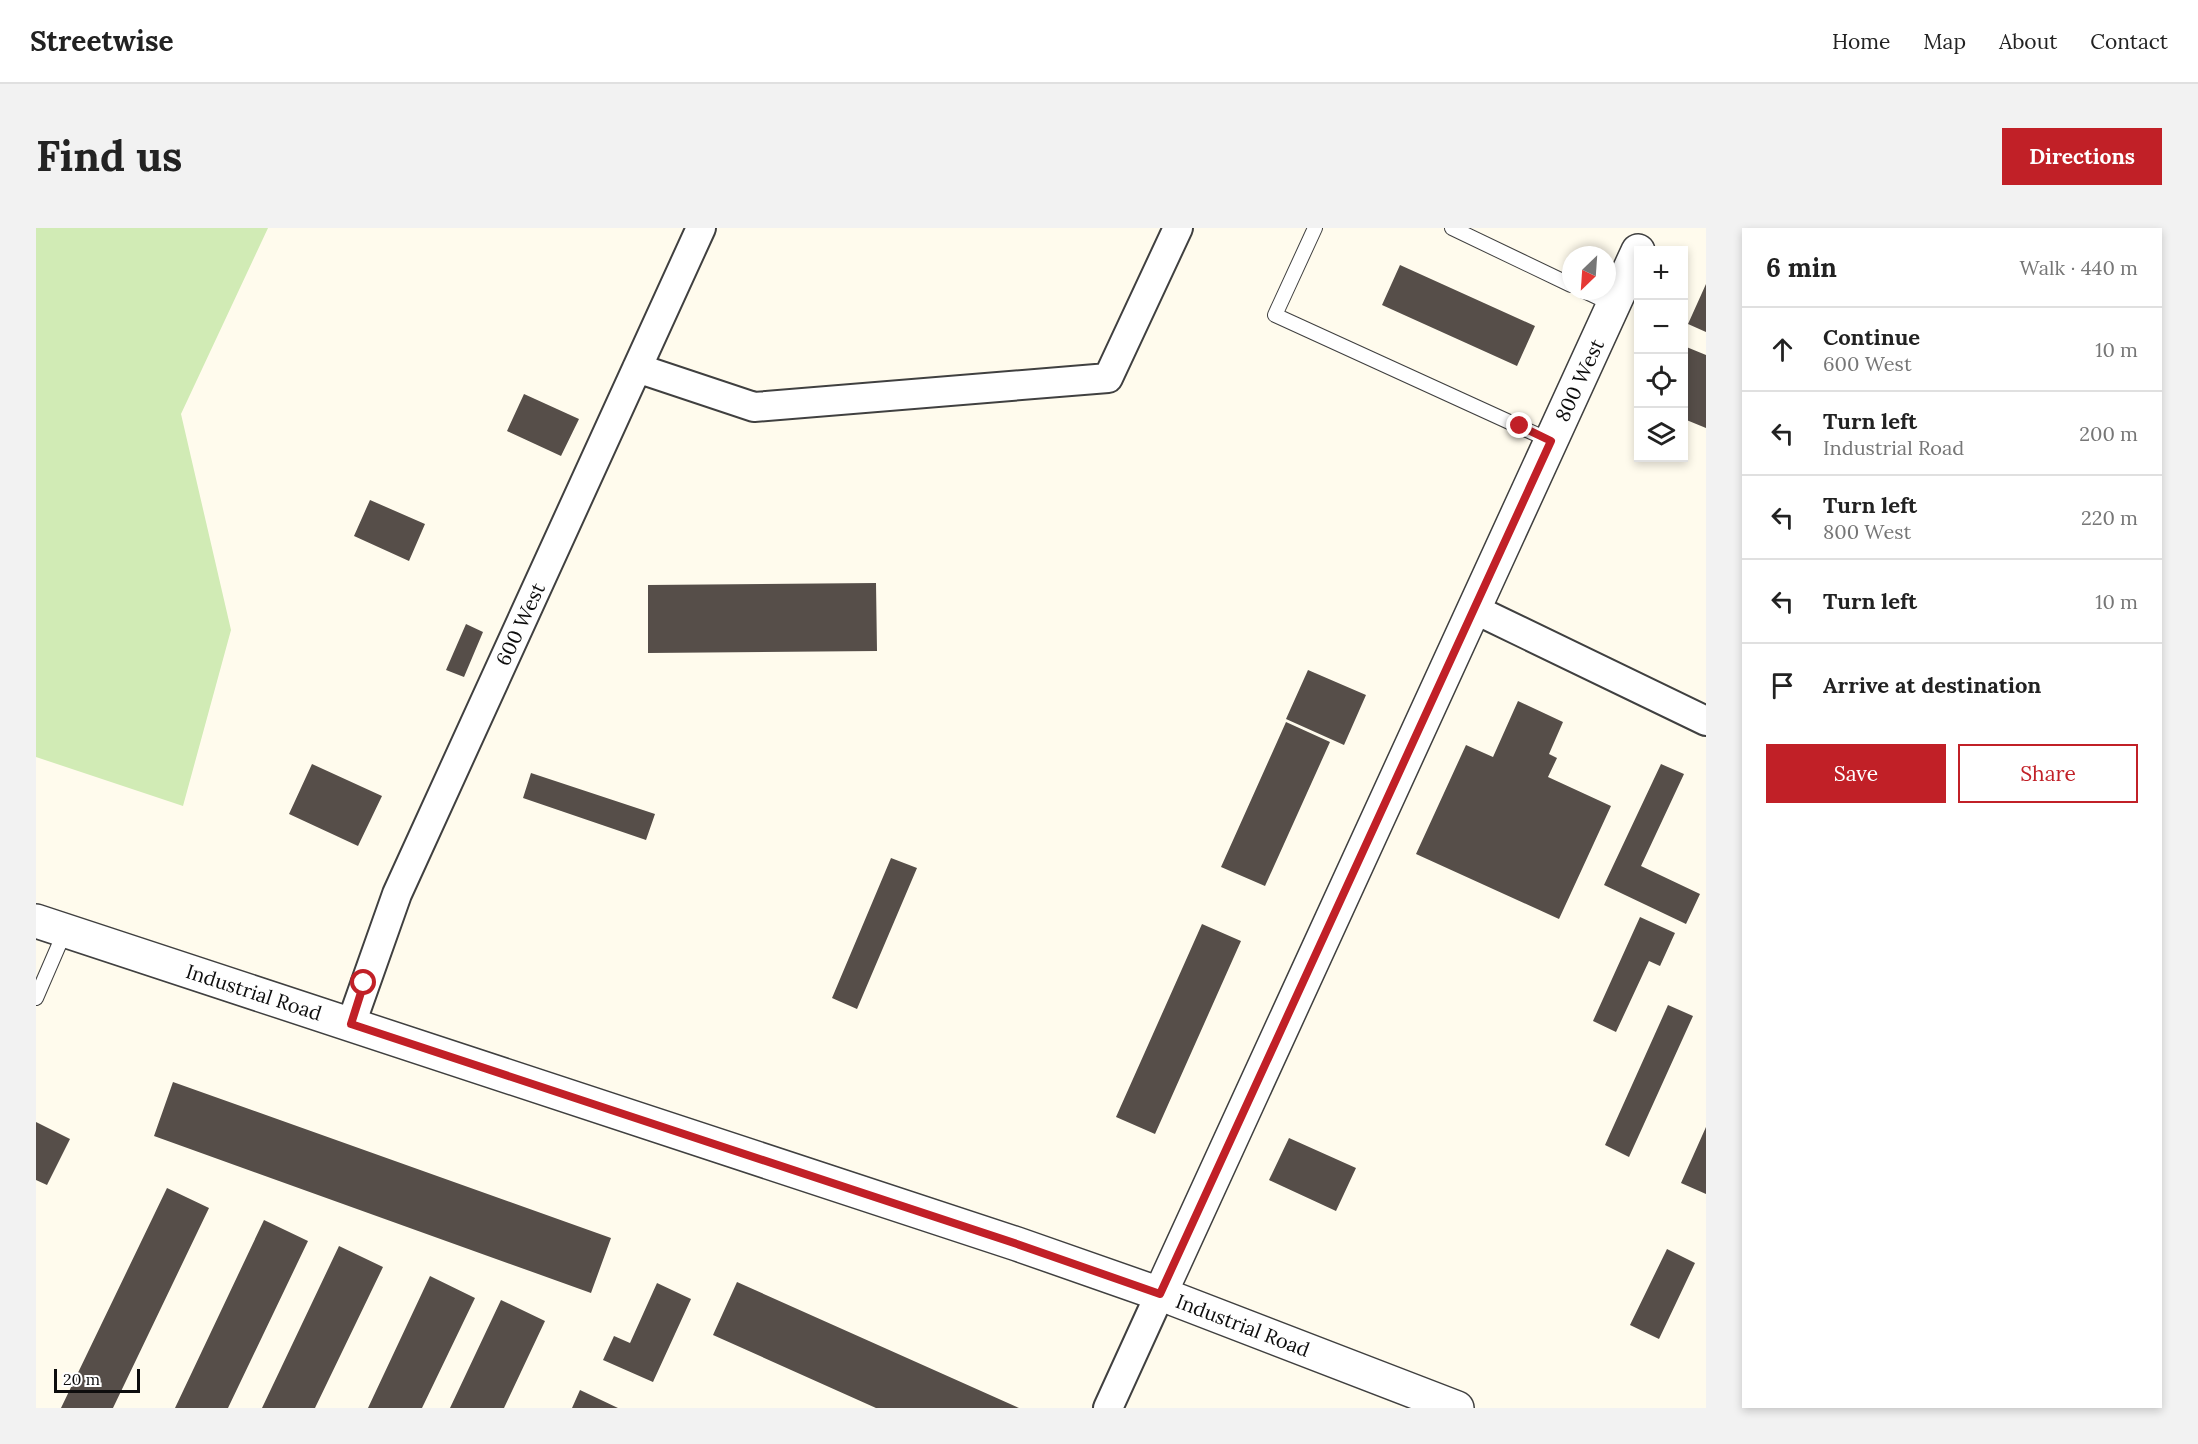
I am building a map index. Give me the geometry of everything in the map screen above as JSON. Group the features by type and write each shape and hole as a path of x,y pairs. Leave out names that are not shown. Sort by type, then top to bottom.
{"street":[{"name":"600 West","path":"351,1024 397,894 701,228"},
{"path":"637,368 754,407 1108,378 1178,228"},
{"name":"800 West","path":"1641,246 1649,228"},
{"name":"800 West","path":"1160,1294 1634,262"},
{"path":"1474,609 1706,721"},
{"name":"Industrial Road","path":"51,926 1006,1240 1160,1294 1457,1408"},
{"path":"1108,1408 1160,1294"}],"lane":[{"path":"1315,228 1275,315 1551,441"},
{"path":"1452,228 1562,281"},
{"path":"1603,300 1614,305"},
{"path":"36,998 51,926"}],"green space":[{"path":"36,228 268,228 181,414 231,630 183,806 36,757"}],"building":[{"path":"1400,265 1535,326 1517,366 1382,305"},
{"path":"1706,284 1706,332 1688,324"},
{"path":"1688,348 1706,355 1706,428 1688,421"},
{"path":"524,394 579,419 561,456 507,431"},
{"path":"370,500 425,524 409,561 354,536"},
{"path":"876,583 877,651 648,653 648,585"},
{"path":"466,624 483,632 464,677 446,670"},
{"path":"1308,670 1366,695 1344,745 1286,719"},
{"path":"1518,701 1563,722 1549,754 1557,758 1548,777 1611,806 1559,919 1416,854 1466,745 1493,757"},
{"path":"1286,722 1330,742 1265,886 1221,867"},
{"path":"312,764 382,796 358,846 289,814"},
{"path":"1661,764 1684,774 1641,866 1700,894 1686,924 1604,885"},
{"path":"531,773 655,814 646,840 523,798"},
{"path":"891,858 917,868 857,1009 832,998"},
{"path":"1640,917 1675,933 1660,966 1649,961 1616,1032 1593,1021"},
{"path":"1202,924 1241,941 1155,1134 1116,1117"},
{"path":"1668,1005 1693,1016 1629,1157 1605,1145"},
{"path":"173,1082 611,1238 591,1293 154,1136"},
{"path":"36,1122 70,1139 47,1185 36,1180"},
{"path":"1706,1127 1706,1194 1681,1183"},
{"path":"1289,1138 1356,1168 1336,1211 1269,1180"},
{"path":"167,1188 209,1208 113,1408 61,1408"},
{"path":"264,1220 308,1241 228,1408 175,1408"},
{"path":"339,1246 383,1267 315,1408 262,1408"},
{"path":"1667,1249 1695,1263 1659,1339 1630,1325"},
{"path":"430,1276 475,1298 422,1408 368,1408"},
{"path":"737,1282 1019,1408 876,1408 713,1335"},
{"path":"657,1283 691,1299 653,1382 603,1360 614,1336 630,1343"},
{"path":"501,1300 545,1321 504,1408 450,1408"},
{"path":"580,1390 618,1408 572,1408"}],"route":[{"path":"364,983 351,1024 1017,1244 1160,1294 1551,441 1520,426"}]}
